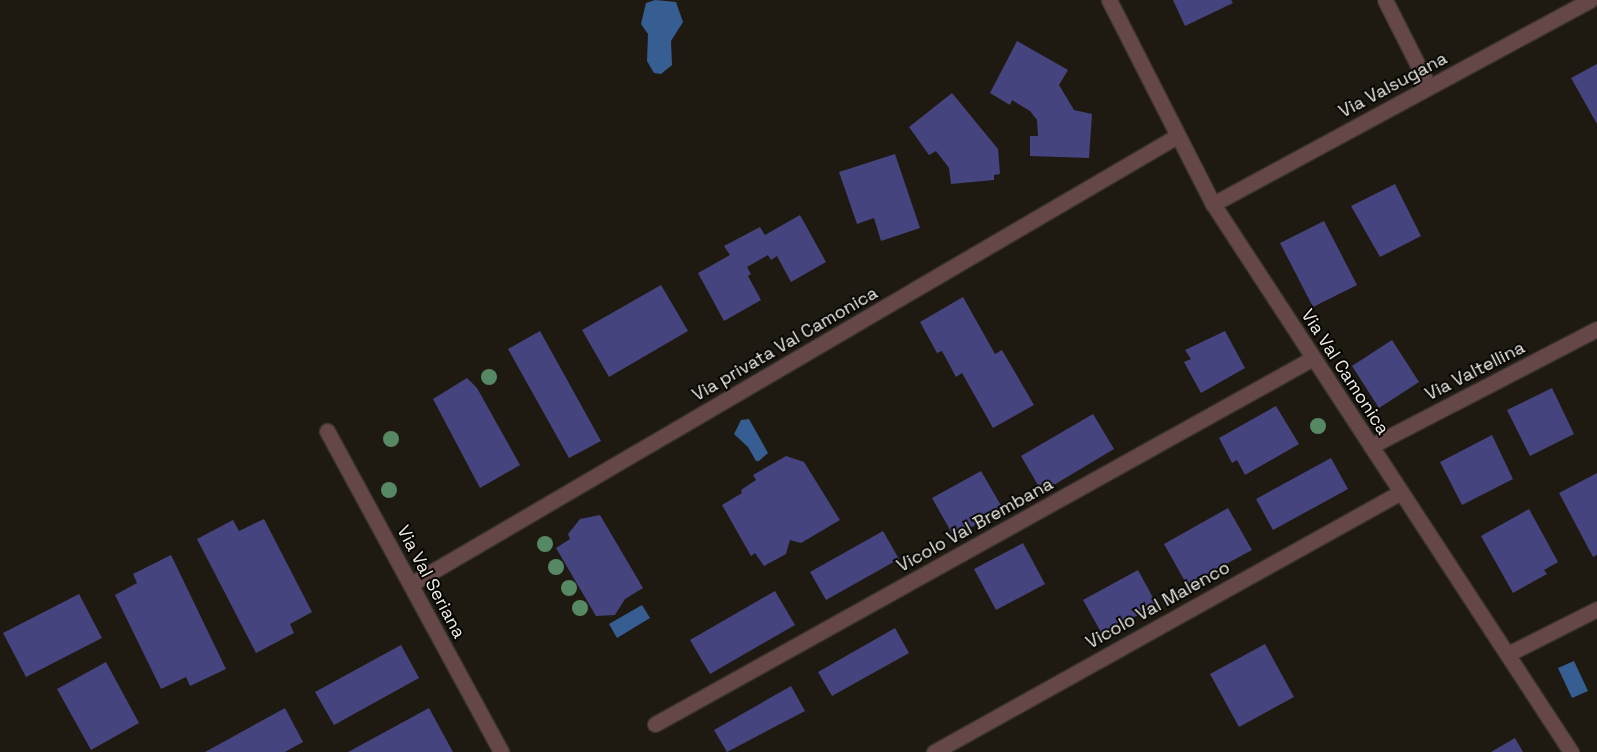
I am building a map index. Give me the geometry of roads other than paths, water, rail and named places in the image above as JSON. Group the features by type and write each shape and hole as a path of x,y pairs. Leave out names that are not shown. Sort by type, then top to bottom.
{"street":[{"name":"Via Val Camonica","path":"1109,0 1213,204 1571,752"},
{"path":"1385,0 1429,87"},
{"name":"Via Valsugana","path":"1213,204 1590,0"},
{"name":"Via privata Val Camonica","path":"411,584 1177,136"},
{"name":"Via Valtellina","path":"1371,446 1597,329"},
{"name":"Vicolo Val Brembana","path":"655,724 1313,358"},
{"name":"Via Val Seriana","path":"327,431 501,752"},
{"name":"Vicolo Val Malenco","path":"934,752 1401,492"},
{"path":"1508,654 1597,609"}],"water":[{"path":"655,0 676,2 683,22 671,41 672,65 661,74 654,73 647,61 648,34 641,24 646,3"},
{"path":"749,419 768,453 759,461 756,461 748,447 734,434 741,420"},
{"path":"642,605 650,618 617,638 609,624"},
{"path":"1574,661 1588,691 1572,698 1558,668"}]}
